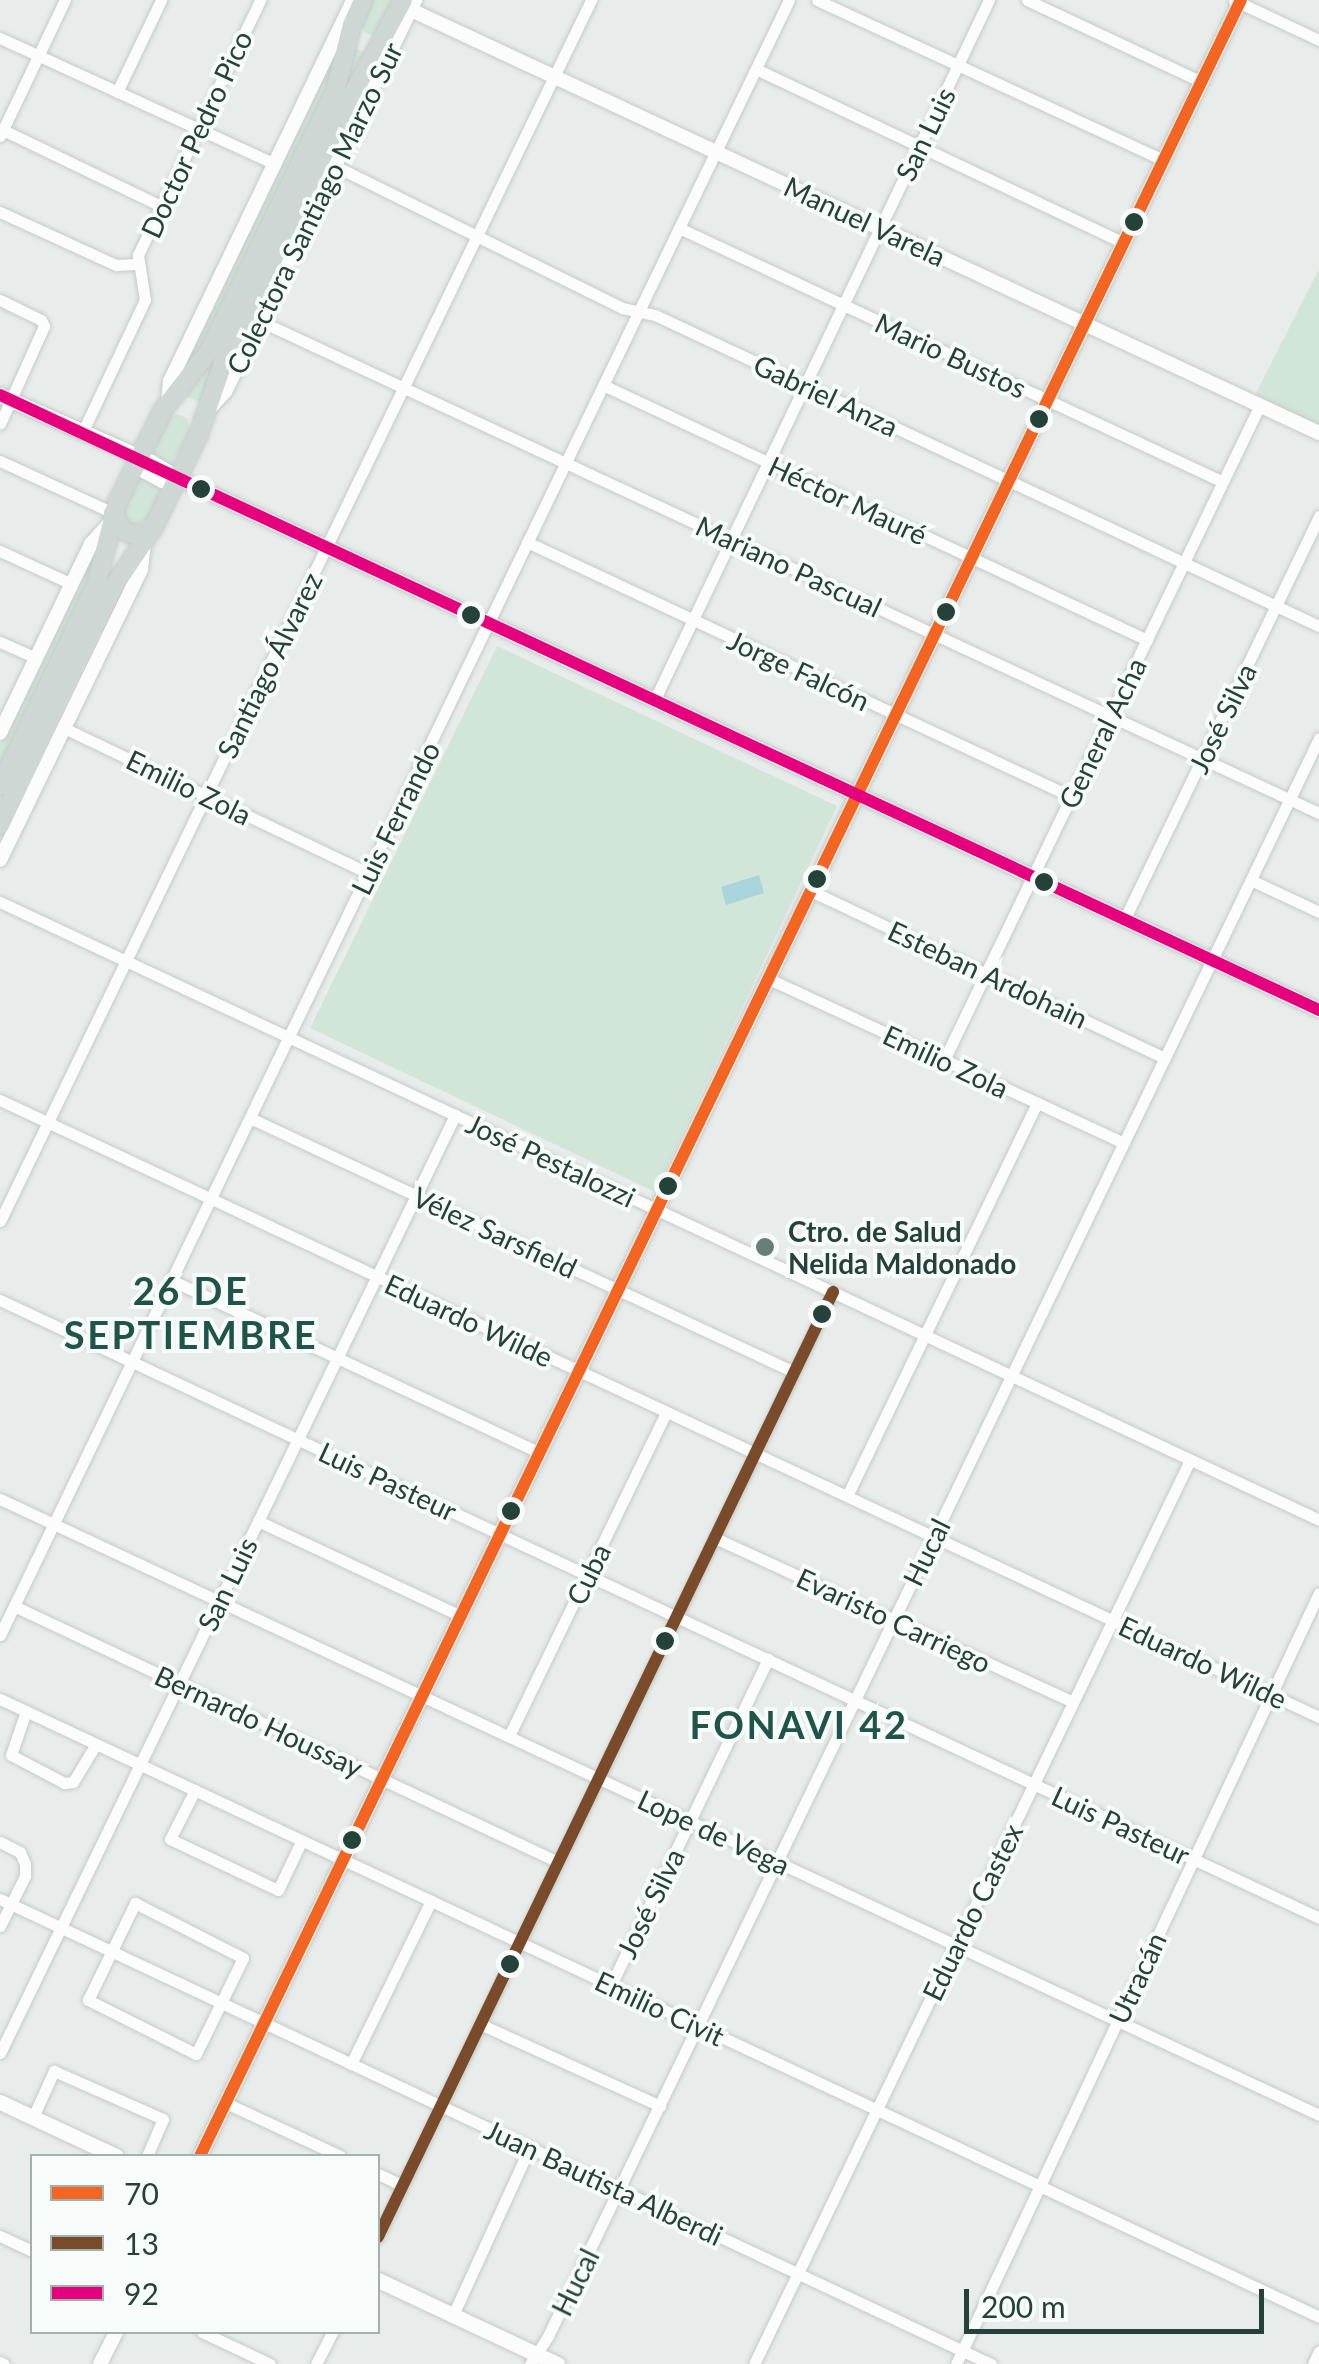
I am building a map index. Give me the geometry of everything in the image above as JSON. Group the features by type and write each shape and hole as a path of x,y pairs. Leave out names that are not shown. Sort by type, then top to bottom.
{"main road":[{"path":"0,825 114,586 156,523 178,478 198,436 222,363 350,99 410,3"},
{"path":"354,10 363,43 392,36"},
{"path":"0,786 96,586 111,518 138,460 163,410 200,366 335,92 354,10"},
{"path":"6,398 138,460 144,470 162,480 178,478"},
{"path":"163,410 188,407 200,422 198,436"},
{"path":"111,518 130,534 145,533 156,523"},
{"path":"0,2102 112,2154"},
{"path":"380,2281 534,2359 557,2364"}],"street":[{"path":"65,0 2,133 162,206"},
{"path":"117,92 161,0"},
{"name":"Doctor Pedro Pico","path":"82,434 145,300 136,264 260,0"},
{"name":"Santiago Álvarez","path":"0,1221 590,0"},
{"name":"Luis Ferrando","path":"0,1635 789,0"},
{"path":"817,0 1164,160"},
{"name":"San Luis","path":"654,700 989,0"},
{"path":"1026,0 1202,82"},
{"path":"201,2154 1238,1 1319,40"},
{"name":"Manuel Varela","path":"410,3 554,76 1319,433"},
{"name":"Colectora Santiago Marzo Sur","path":"163,410 170,381 274,164 354,10"},
{"name":"Colectora Santiago Marzo Sur","path":"206,412 225,392 335,166 392,36"},
{"path":"0,38 274,164"},
{"path":"756,69 1124,242"},
{"name":"Gabriel Anza","path":"335,166 622,308 804,385 1319,626"},
{"path":"0,212 116,264 136,264"},
{"name":"Mario Bustos","path":"679,228 1223,482"},
{"path":"0,300 44,324 6,398 0,424"},
{"name":"Mariano Pascual","path":"260,320 1319,812"},
{"name":"Héctor Mauré","path":"603,386 1147,640"},
{"name":"General Acha","path":"944,1060 1260,405"},
{"path":"0,461 111,518 95,538 36,658 6,703 0,733"},
{"path":"178,478 1319,1010"},
{"name":"José Silva","path":"1124,920 1319,516"},
{"path":"0,860 141,569 144,540"},
{"name":"Jorge Falcón","path":"527,542 1072,796"},
{"path":"0,551 72,584"},
{"path":"0,642 36,658"},
{"name":"Emilio Zola","path":"64,728 368,873"},
{"name":"Hucal","path":"534,2359 660,2106 1319,738"},
{"path":"1251,880 1319,912"},
{"name":"Esteban Ardohain","path":"811,891 1165,1058"},
{"name":"José Pestalozzi","path":"0,902 1319,1520"},
{"name":"Emilio Zola","path":"768,979 1124,1144"},
{"name":"Eduardo Wilde","path":"0,1100 1319,1716"},
{"path":"847,1496 1037,1103"},
{"name":"San Luis","path":"0,2053 455,1115"},
{"name":"Vélez Sarsfield","path":"250,1118 794,1372"},
{"path":"171,1280 540,1453"},
{"path":"380,2233 833,1292"},
{"name":"Luis Pasteur","path":"0,1300 1319,1918"},
{"name":"Cuba","path":"509,1736 666,1412"},
{"name":"Eduardo Castex","path":"754,2364 1190,1460"},
{"name":"Lope de Vega","path":"0,1499 1319,2114"},
{"path":"258,1521 461,1616"},
{"name":"Evaristo Carriego","path":"714,1538 1073,1702"},
{"name":"Utracán","path":"956,2364 1319,1592"},
{"name":"Bernardo Houssay","path":"14,1606 558,1862"},
{"name":"José Silva","path":"611,1985 768,1660"},
{"name":"Emilio Civit","path":"0,1699 1319,2317"},
{"path":"26,1711 11,1755 64,1783 72,1782 96,1744"},
{"path":"195,1790 170,1839 278,1890 302,1840"},
{"path":"0,1842 20,1852 25,1864 25,1876 5,1901 0,1926"},
{"name":"Juan Bautista Alberdi","path":"5,1901 991,2364"},
{"path":"351,2064 431,1901"},
{"path":"135,1903 243,1958 196,2054 88,2000 112,1951 135,1903"},
{"path":"480,2024 660,2106"},
{"path":"32,2118 54,2071 163,2119 148,2154"},
{"path":"226,2103 336,2154"},
{"path":"452,2315 530,2147"},
{"path":"380,2175 402,2186"},
{"path":"0,2236 30,2250"},
{"path":"100,2364 115,2334"},
{"path":"206,2334 270,2364"},
{"path":"316,2364 331,2334"},
{"path":"1312,2364 1319,2351"}],"green space":[{"path":"370,0 398,0 380,34 374,36 364,32 360,22"},
{"path":"337,44 336,71 205,348 175,387"},
{"path":"354,48 366,53 201,402 186,397"},
{"path":"1319,269 1319,428 1254,397"},
{"path":"177,414 187,418 190,430 171,465 151,453 169,418"},
{"path":"140,476 162,488 147,519 133,525 126,520 124,510"},
{"path":"97,542 95,570 0,775 0,743"},
{"path":"497,646 837,806 655,1192 310,1028"}],"water":[{"path":"759,875 764,893 726,905 721,887"}],"transit line":[{"name":"70","path":"201,2154 1241,0"},
{"name":"92","path":"0,395 1319,1010"},
{"name":"13","path":"380,2233 833,1292"}],"place":[{"name":"Ctro. de Salud Nelida Maldonado","path":"765,1247"}],"district":[{"name":"26 DE SEPTIEMBRE","path":"191,1313"},
{"name":"FONAVI 42","path":"799,1725"}]}
